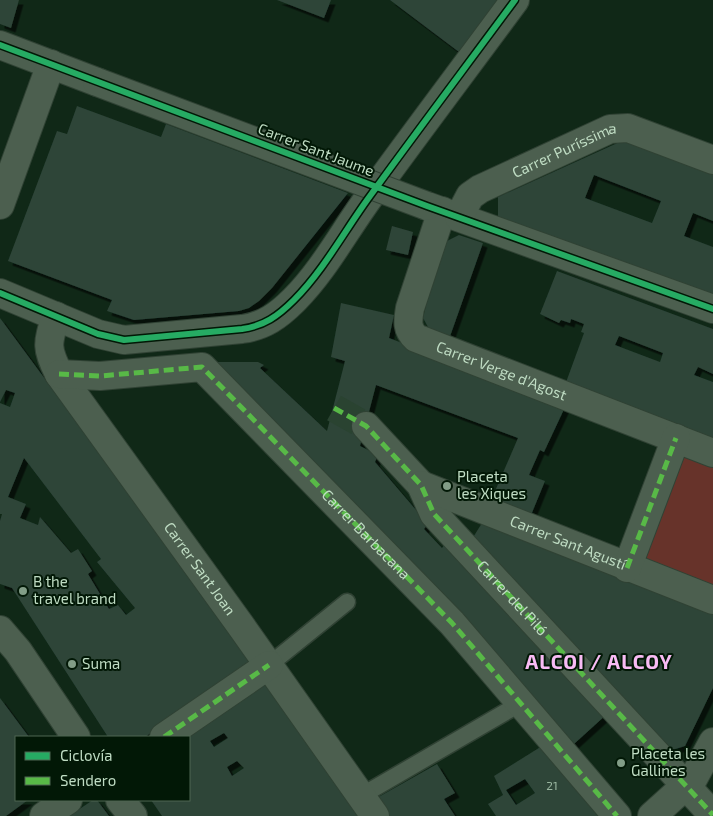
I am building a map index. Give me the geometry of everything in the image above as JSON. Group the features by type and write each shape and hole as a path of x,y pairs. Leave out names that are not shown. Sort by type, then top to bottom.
{"street":[{"path":"0,293 98,334 124,340 255,328 270,321 294,300 313,278 404,149 515,0"},
{"name":"Carrer Sant Jaume","path":"0,45 713,310"},
{"path":"0,205 51,64"},
{"name":"Carrer Puríssima","path":"443,211 480,189 610,129 628,128 713,160"},
{"name":"Carrer Verge d'Agost","path":"443,211 410,308 408,324 410,332 416,338 713,453"},
{"name":"Carrer Sant Joan","path":"56,316 48,340 49,355 59,374 368,806"},
{"name":"Carrer Barbacana","path":"59,374 100,376 202,367 452,623 617,816"},
{"name":"Carrer del Piló","path":"366,426 422,485 434,514 713,815"},
{"path":"627,568 676,438"},
{"name":"Carrer Sant Agustí","path":"422,485 627,568 713,600"},
{"path":"0,630 18,651 75,736"},
{"path":"165,736 268,664"},
{"path":"652,816 686,787 698,772 712,746"},
{"path":"44,816 66,801"},
{"path":"121,801 133,816"}],"lane":[{"path":"268,664 347,602"},
{"path":"368,806 509,710"}],"shaded area":[{"path":"676,438 713,453 713,600 627,568"}],"building":[{"path":"0,0 19,0 11,28 0,24"},
{"path":"277,0 331,0 324,18"},
{"path":"390,0 498,0 459,52"},
{"path":"77,106 161,137 166,124 348,193 272,288 249,308 239,311 134,320 107,311 112,300 8,261 57,131 67,134"},
{"path":"624,140 713,173 713,221 693,213 684,236 713,247 713,297 498,217 498,197","holes":["594,175 661,201 652,223 585,198"]},
{"path":"392,226 413,232 408,255 386,250"},
{"path":"459,235 483,243 448,342 433,336 423,318 441,244"},
{"path":"557,271 713,329 713,374 698,367 694,375 713,382 713,443 565,385 584,333 581,332 584,324 571,319 570,323 561,320 559,323 540,314","holes":["619,336 663,353 660,362 615,345"]},
{"path":"341,303 394,315 389,338 566,405 544,452 540,450 529,475 545,481 529,520 489,505 518,438 376,385 360,446 378,455 375,462 428,524 424,529 442,548 445,544 607,714 574,744 471,625 210,362 258,362 264,365 260,368 327,431 345,361 331,357"},
{"path":"0,318 254,662 146,736 107,736 12,588 0,584 0,521 2,514 0,514 0,403 10,407 15,393 6,390 0,402","holes":["24,458 101,559 97,562 135,608 126,615 118,605 109,609 88,574 92,571 78,549 71,553 40,517 38,525 20,518 26,504 8,497"]},
{"path":"482,523 713,611 713,688 685,746 666,752 472,539"},
{"path":"266,679 361,816 162,816 152,801 190,801 190,736 184,736","holes":["224,733 228,738 214,747 210,741","237,761 244,768 232,776 227,767"]},
{"path":"0,698 28,736 15,736 15,801 27,801 6,816 0,816"},
{"path":"542,746 598,816 496,816 488,804 503,795 494,776","holes":["525,779 535,793 516,805 506,790"]},
{"path":"437,764 455,793 444,799 455,816 387,816 375,799"},
{"path":"92,801 98,801 109,816 69,816"}],"tunnel":[{"path":"334,408 366,426"}],"marked path":[{"path":"59,374 100,376 202,367 452,623 617,816"},
{"path":"334,408 366,426 421,485 434,514 713,815"},
{"path":"627,568 676,438"},
{"path":"165,736 269,665"}],"cycle path":[{"path":"0,293 98,334 124,340 250,328 270,319 294,300 315,276 370,196 515,0"},
{"path":"0,45 427,206 713,309"}],"place":[{"name":"Placeta les Xiques","path":"447,486"},
{"name":"B the travel brand","path":"23,591"},
{"name":"Suma","path":"72,664"},
{"name":"Placeta les Gallines","path":"621,763"}],"district":[{"name":"ALCOI / ALCOY","path":"599,662"}]}
